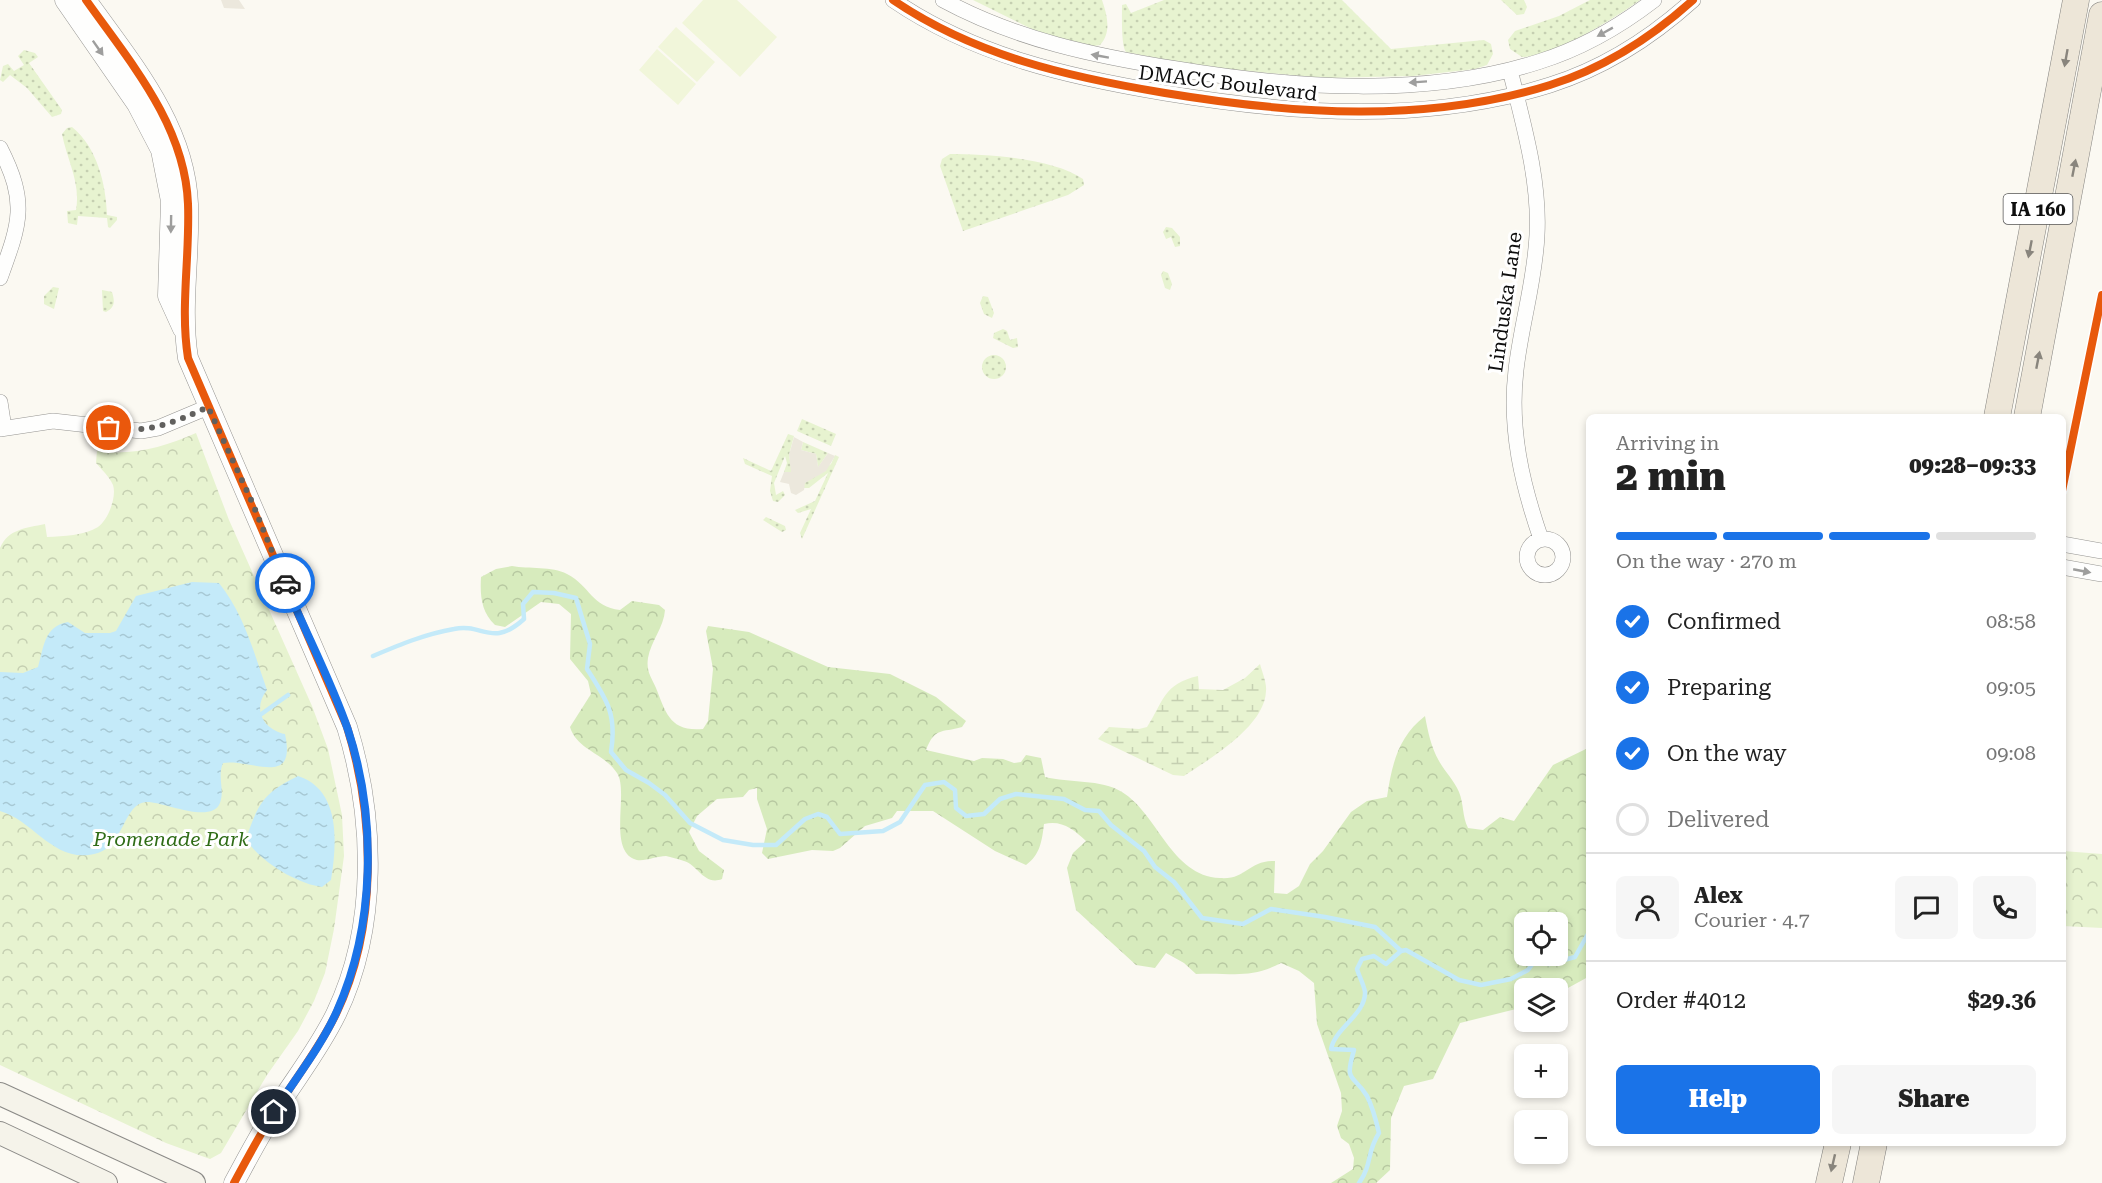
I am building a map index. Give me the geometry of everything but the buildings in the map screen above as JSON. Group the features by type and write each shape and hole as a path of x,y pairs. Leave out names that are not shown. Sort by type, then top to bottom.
{"main road":[{"name":"IA 160","path":"1998,414 2076,0"},
{"name":"IA 160","path":"2027,414 2102,15"},
{"path":"0,1094 89,1137 194,1183"},
{"path":"0,1107 89,1137"},
{"path":"0,1133 106,1183"},
{"path":"1829,1183 1837,1146"},
{"path":"1866,1183 1873,1146"}],"street":[{"path":"65,0 136,104 161,150 171,201 168,296 184,332"},
{"path":"86,0 158,107 181,157 188,206 184,332 188,358 347,727 361,787 367,852 365,905 345,991 325,1035 274,1112 234,1183"},
{"name":"DMACC Boulevard","path":"894,0 965,40 1036,67 1106,83 1223,103 1303,110 1364,111 1448,106 1516,94 1561,81 1620,54 1650,35 1693,0"},
{"name":"DMACC Boulevard","path":"943,0 999,27 1094,56 1230,78 1309,84 1369,85 1456,80 1510,70 1555,56 1590,41 1654,0"},
{"name":"Linduska Lane","path":"1510,70 1536,193 1537,236 1516,368 1515,435 1522,477 1541,539"},
{"path":"0,148 11,170 20,206 17,225 0,279"},
{"path":"0,402 2,428 29,423 76,422 141,431 158,428 208,407"},
{"path":"2066,545 2102,551"},
{"path":"2066,568 2102,574"}],"green space":[{"path":"703,0 737,0 777,37 740,77 682,23"},
{"path":"973,0 1102,0 1107,17 1106,35 1100,45 1094,46 1042,34"},
{"path":"1164,0 1342,0 1391,49 1484,40 1491,44 1493,54 1487,65 1475,69 1413,76 1324,78 1203,67 1126,52 1122,5 1126,4 1131,13"},
{"path":"1501,0 1524,0 1527,7 1524,14 1517,15"},
{"path":"1590,0 1640,0 1600,26 1550,51 1522,57 1510,49 1508,40 1515,31 1559,16"},
{"path":"676,27 715,62 697,82 658,47"},
{"path":"657,49 696,84 678,105 639,70"},
{"path":"24,50 35,53 38,57 29,63 62,110 61,114 52,117 27,88 10,75 3,82 0,80 3,66 8,64 14,71 24,65 18,56"},
{"path":"72,127 81,135 94,155 105,191 107,215 117,217 110,228 107,218 78,216 77,225 68,223 67,211 76,210 77,190 62,134 67,128"},
{"path":"950,154 1000,156 1055,166 1083,179 1084,185 1068,195 963,231 940,166 942,159"},
{"path":"1166,227 1172,228 1180,237 1180,246 1175,247 1171,237 1166,239 1163,232"},
{"path":"1163,271 1168,273 1172,284 1170,290 1165,288 1161,275"},
{"path":"53,287 59,288 54,309 44,304 44,296"},
{"path":"102,290 112,292 114,299 113,306 106,312 103,311"},
{"path":"983,296 988,297 994,313 992,318 984,314 980,303"},
{"path":"1003,329 1007,331 1010,340 1017,338 1018,347 1013,348 993,338 994,333"},
{"path":"994,355 1003,358 1006,367 1003,376 994,379 985,376 982,367 985,358"},
{"path":"802,419 836,434 831,446 797,431"},
{"name":"Promenade Park","path":"196,433 229,520 312,706 328,749 342,815 344,856 334,929 325,973 314,1001 298,1031 267,1075 221,1153 210,1159 166,1143 0,1065 0,548 8,537 18,530 45,524 47,537 67,536 92,530 102,524 111,508 114,490 110,479 96,463 97,451 123,452 148,449"},
{"path":"788,434 794,436 789,455 792,472 784,472 787,463 785,456 774,483 776,495 783,491 785,495 778,502 773,501 770,491 772,476 745,464 743,458 771,471"},
{"path":"803,442 828,453 818,468 816,454 801,450"},
{"path":"835,455 839,457 802,539 800,533 811,509 798,513 795,510 815,501 828,473 809,488 804,488 804,483 831,464"},
{"path":"766,517 785,526 786,530 782,532 763,520"},
{"path":"512,566 554,570 561,571 575,579 603,605 611,608 620,610 632,601 659,605 665,610 648,658 648,667 671,719 676,724 692,729 703,729 708,721 713,669 706,631 708,626 749,632 828,667 890,674 936,697 966,721 962,727 936,734 926,750 974,761 982,758 1003,759 1014,763 1021,762 1026,755 1041,758 1045,777 1095,783 1122,792 1146,814 1177,856 1189,867 1203,875 1229,878 1253,866 1275,861 1274,893 1287,894 1299,886 1310,864 1323,851 1351,812 1367,801 1387,797 1394,762 1402,742 1425,716 1436,756 1459,792 1468,828 1483,830 1500,817 1514,821 1553,765 1586,749 1586,978 1568,988 1568,978 1514,978 1514,1010 1460,1023 1433,1079 1404,1086 1391,1118 1390,1170 1376,1183 1331,1183 1353,1169 1354,1158 1349,1144 1341,1138 1337,1126 1342,1111 1341,1093 1317,1024 1314,983 1299,971 1281,963 1259,972 1196,974 1184,963 1166,953 1155,968 1136,965 1076,910 1067,868 1073,853 1086,841 1062,824 1044,824 1037,852 1026,865 995,851 933,811 897,811 892,818 865,826 840,848 833,851 812,850 768,859 762,853 767,829 757,799 757,788 749,790 743,797 717,799 697,816 689,832 699,851 724,870 722,879 710,880 689,863 668,856 634,859 626,853 622,843 621,792 617,773 612,766 578,741 570,727 591,694 588,681 570,659 571,614 559,604 541,602 505,627 495,625 484,609 481,577 496,569"},
{"path":"1260,664 1266,691 1257,717 1235,740 1184,776 1173,775 1098,739 1109,727 1139,729 1147,727 1166,695 1186,679 1198,676 1199,689 1223,690 1245,678"},
{"path":"2066,851 2102,854 2102,928 2066,926"}],"shaded area":[{"path":"221,0 239,0 245,9 224,8"},
{"path":"794,437 803,442 801,450 816,454 818,467 828,453 835,456 826,471 805,483 804,490 796,495 791,493 789,484 780,482 784,472 791,472 789,455"}],"water":[{"path":"192,582 219,583 235,608 248,634 267,690 260,704 262,717 271,728 285,734 287,751 284,761 278,766 269,767 223,763 220,803 215,809 207,812 146,802 139,804 128,816 113,842 107,849 98,853 83,855 57,848 12,816 0,811 0,672 23,673 38,667 46,638 60,624 68,622 85,633 110,633 116,631 136,596"},
{"path":"298,776 312,783 322,793 333,819 335,835 331,880 322,887 301,881 280,870 260,855 246,839 263,801 277,788"}],"waterway":[{"path":"373,656 443,631 464,628 488,633 504,632 524,619 523,604 533,592 554,593 576,598 590,644 587,669 609,708 613,727 611,752 626,770 665,795 690,823 723,840 753,845 776,845 805,819 818,814 827,817 840,834 883,831 900,822 925,785 944,782 955,790 956,808 966,816 984,814 1000,799 1016,794 1064,799 1085,810 1099,811 1111,825 1144,851 1155,867 1174,882 1202,918 1243,924 1271,909 1325,917 1375,927 1401,951"},
{"path":"260,715 288,695"},
{"path":"1359,1183 1379,1133 1367,1096 1350,1073 1354,1050 1331,1049 1338,1034 1356,1014 1364,1000 1365,992 1357,969 1362,959 1374,956 1386,964 1401,951 1406,950 1459,980 1481,985 1511,979 1528,970 1534,962 1549,964 1575,957 1586,938"}],"cycle path":[{"path":"86,0 137,71 166,121 177,148 185,175 188,204 185,301 188,358 347,727 363,798 368,872 365,909 350,980 336,1014 315,1052 269,1120 234,1183"},
{"path":"893,0 924,19 990,50 1024,62 1094,80 1165,93 1261,106 1358,112 1455,106 1550,85 1589,70 1626,50 1644,39 1693,0"},
{"path":"2066,471 2102,295"}],"way so far":[{"path":"109,428 141,431 158,428 208,407 252,502 285,583"}],"route":[{"path":"274,1112 325,1035 337,1012 357,950 367,891 367,852 356,758 347,727 285,583"}]}
